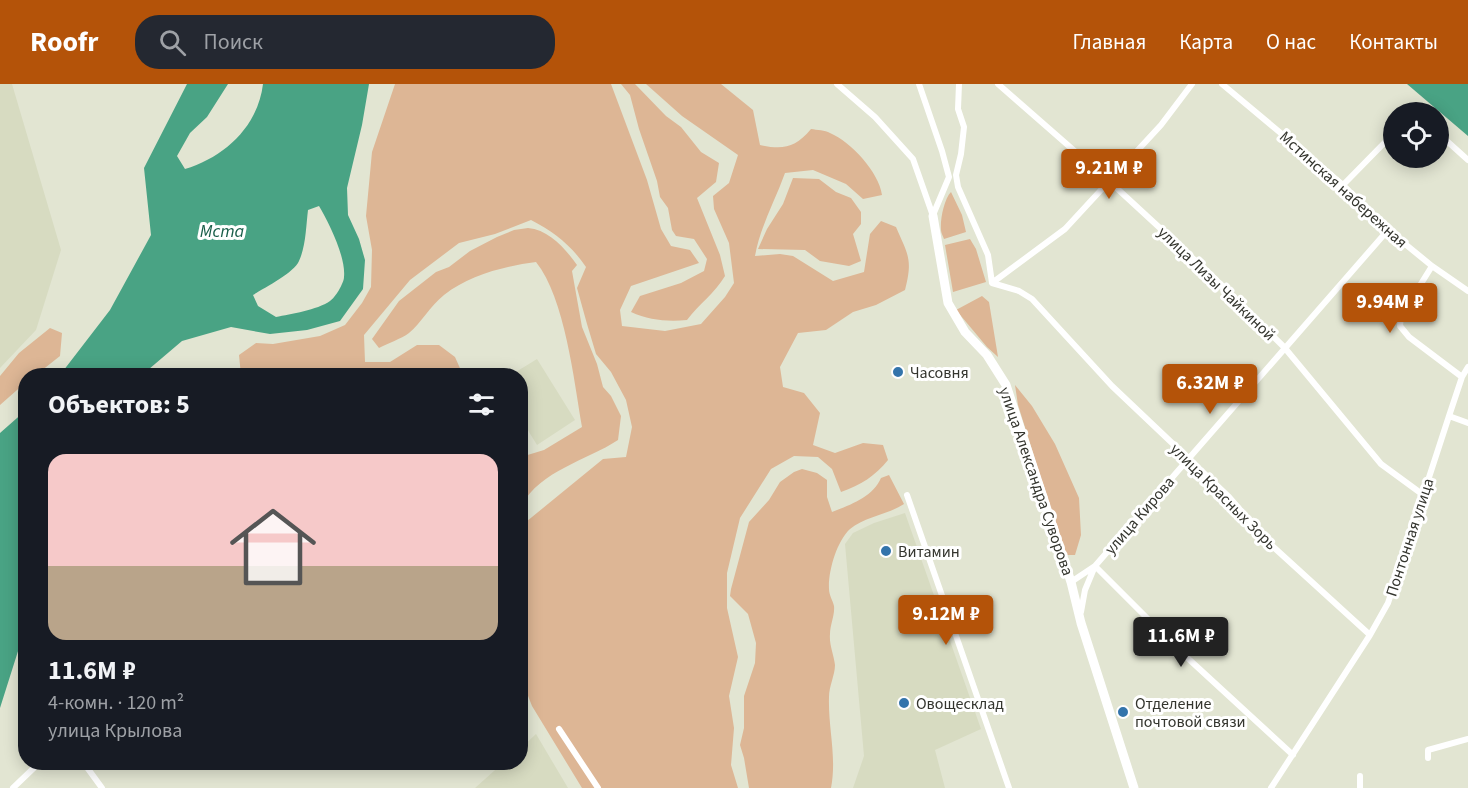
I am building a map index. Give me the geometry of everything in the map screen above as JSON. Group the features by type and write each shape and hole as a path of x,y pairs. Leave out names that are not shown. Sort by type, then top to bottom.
{"street":[{"path":"837,84 875,117 913,159 933,216"},
{"path":"919,84 949,177 933,216"},
{"path":"959,84 958,109 964,127 956,175 958,188 988,255 992,283 1065,229 1161,125 1192,84"},
{"name":"улица Лизы Чайкиной","path":"998,84 1110,182 1212,276 1284,348 1381,464 1422,494"},
{"name":"Мстинская набережная","path":"1222,84 1343,185 1388,230 1432,266 1468,291"},
{"path":"1449,143 1468,160"},
{"path":"1343,185 1383,144"},
{"name":"улица Александра Суворова","path":"933,216 948,303 965,332 987,355 1006,385 1071,582 1081,623 1134,788"},
{"name":"улица Кирова","path":"1081,623 1084,591 1095,566 1388,230"},
{"path":"1432,266 1401,316 1400,326 1409,337 1462,377"},
{"name":"улица Красных Зорь","path":"992,283 1019,291 1032,299 1112,386 1229,497 1268,542 1370,635"},
{"name":"Понтонная улица","path":"1271,788 1370,635 1388,603 1422,494 1462,377 1468,367"},
{"path":"1449,416 1468,423"},
{"path":"907,495 968,674 1010,788"},
{"path":"1071,582 1095,566 1181,652 1293,755"},
{"path":"559,729 598,788"},
{"path":"1428,758 1428,750 1468,739"},
{"path":"13,788 32,770"},
{"path":"89,770 102,788"},
{"path":"1360,776 1360,788"}],"shaded area":[{"path":"0,84 12,84 61,250 36,330 0,368"},
{"path":"395,84 611,84 647,180 661,229 671,246 690,250 699,263 631,286 620,310 622,326 665,331 701,324 734,283 729,243 714,209 713,196 729,183 738,155 682,116 646,84 721,84 753,110 760,145 788,146 800,140 811,129 826,131 847,143 876,177 882,195 863,199 846,184 813,170 785,173 757,245 755,256 780,254 793,256 833,281 864,272 870,234 881,221 896,227 908,257 909,271 905,290 876,305 853,312 826,330 798,333 780,367 783,387 804,393 820,413 813,445 835,453 863,443 883,445 888,460 867,479 841,492 832,469 818,457 794,456 771,469 740,518 727,573 727,608 738,657 729,696 734,728 731,765 738,788 582,788 528,696 528,520 603,459 626,457 632,427 626,400 611,372 596,354 587,324 577,288 586,267 562,240 531,220 495,234 459,243 410,280 364,335 365,362 390,362 417,345 439,345 455,357 460,368 240,368 239,355 256,343 273,344 320,336 345,325 362,303 371,287 372,250 366,216 372,152"},
{"path":"621,84 635,84 666,116 681,127 701,152 719,163 716,182 697,198 720,255 725,276 687,320 658,320 631,312 640,296 681,283 704,271 707,259 694,239 676,236 672,230 668,208 660,197 630,95"},
{"path":"793,178 819,179 836,192 851,198 861,212 861,224 853,234 861,261 849,266 820,261 805,250 758,249 767,229 783,204"},
{"path":"951,192 962,215 966,232 944,239 941,231 942,215 946,199"},
{"path":"528,228 543,232 562,246 577,265 572,271 582,327 597,364 603,387 611,396 621,416 618,440 552,475 540,483 528,497 528,455 544,450 582,427 572,364 561,318 546,278 536,262 500,269 465,282 439,299 406,335 379,348 372,339 399,301 436,272 449,267 470,251 514,230"},
{"path":"970,239 976,249 986,282 953,292 945,245"},
{"path":"982,296 989,302 998,357 956,310"},
{"path":"50,328 62,333 60,356 45,368 18,368 18,389 0,405 0,376 19,353"},
{"path":"537,359 575,420 537,445 528,430 528,368 522,368"},
{"path":"1015,385 1032,406 1055,444 1079,498 1081,535 1075,555 1065,555 1018,405"},
{"path":"802,469 817,473 827,480 827,497 832,512 860,500 873,490 881,478 889,475 904,504 850,529 837,549 832,565 829,589 834,609 830,638 835,665 829,697 833,754 831,788 749,788 740,745 744,728 744,696 755,663 756,643 748,614 730,596 731,589 749,522 769,500 780,482"},
{"path":"905,513 981,729 935,750 945,788 853,788 864,756 845,544 853,533"},
{"path":"536,734 568,788 475,788 495,770 528,770 528,741"}],"water":[{"name":"Мста","path":"187,84 228,84 207,117 190,133 177,156 185,169 213,157 237,138 254,113 263,84 369,84 347,188 348,215 359,239 365,260 363,289 340,321 307,330 270,334 231,327 182,341 150,368 65,368 110,310 151,235 144,168","holes":["319,206 336,240 344,277 339,290 330,301 318,307 276,317 258,306 253,295 285,275 299,261 303,249 308,210"]},
{"path":"1407,84 1468,84 1468,136 1449,120 1449,102 1428,102"},
{"path":"18,417 18,651 0,708 0,433"}],"place":[{"name":"Часовня","path":"898,372"},
{"name":"Витамин","path":"886,551"},
{"name":"Овощесклад","path":"904,703"},
{"name":"Отделение почтовой связи","path":"1123,712"}]}
